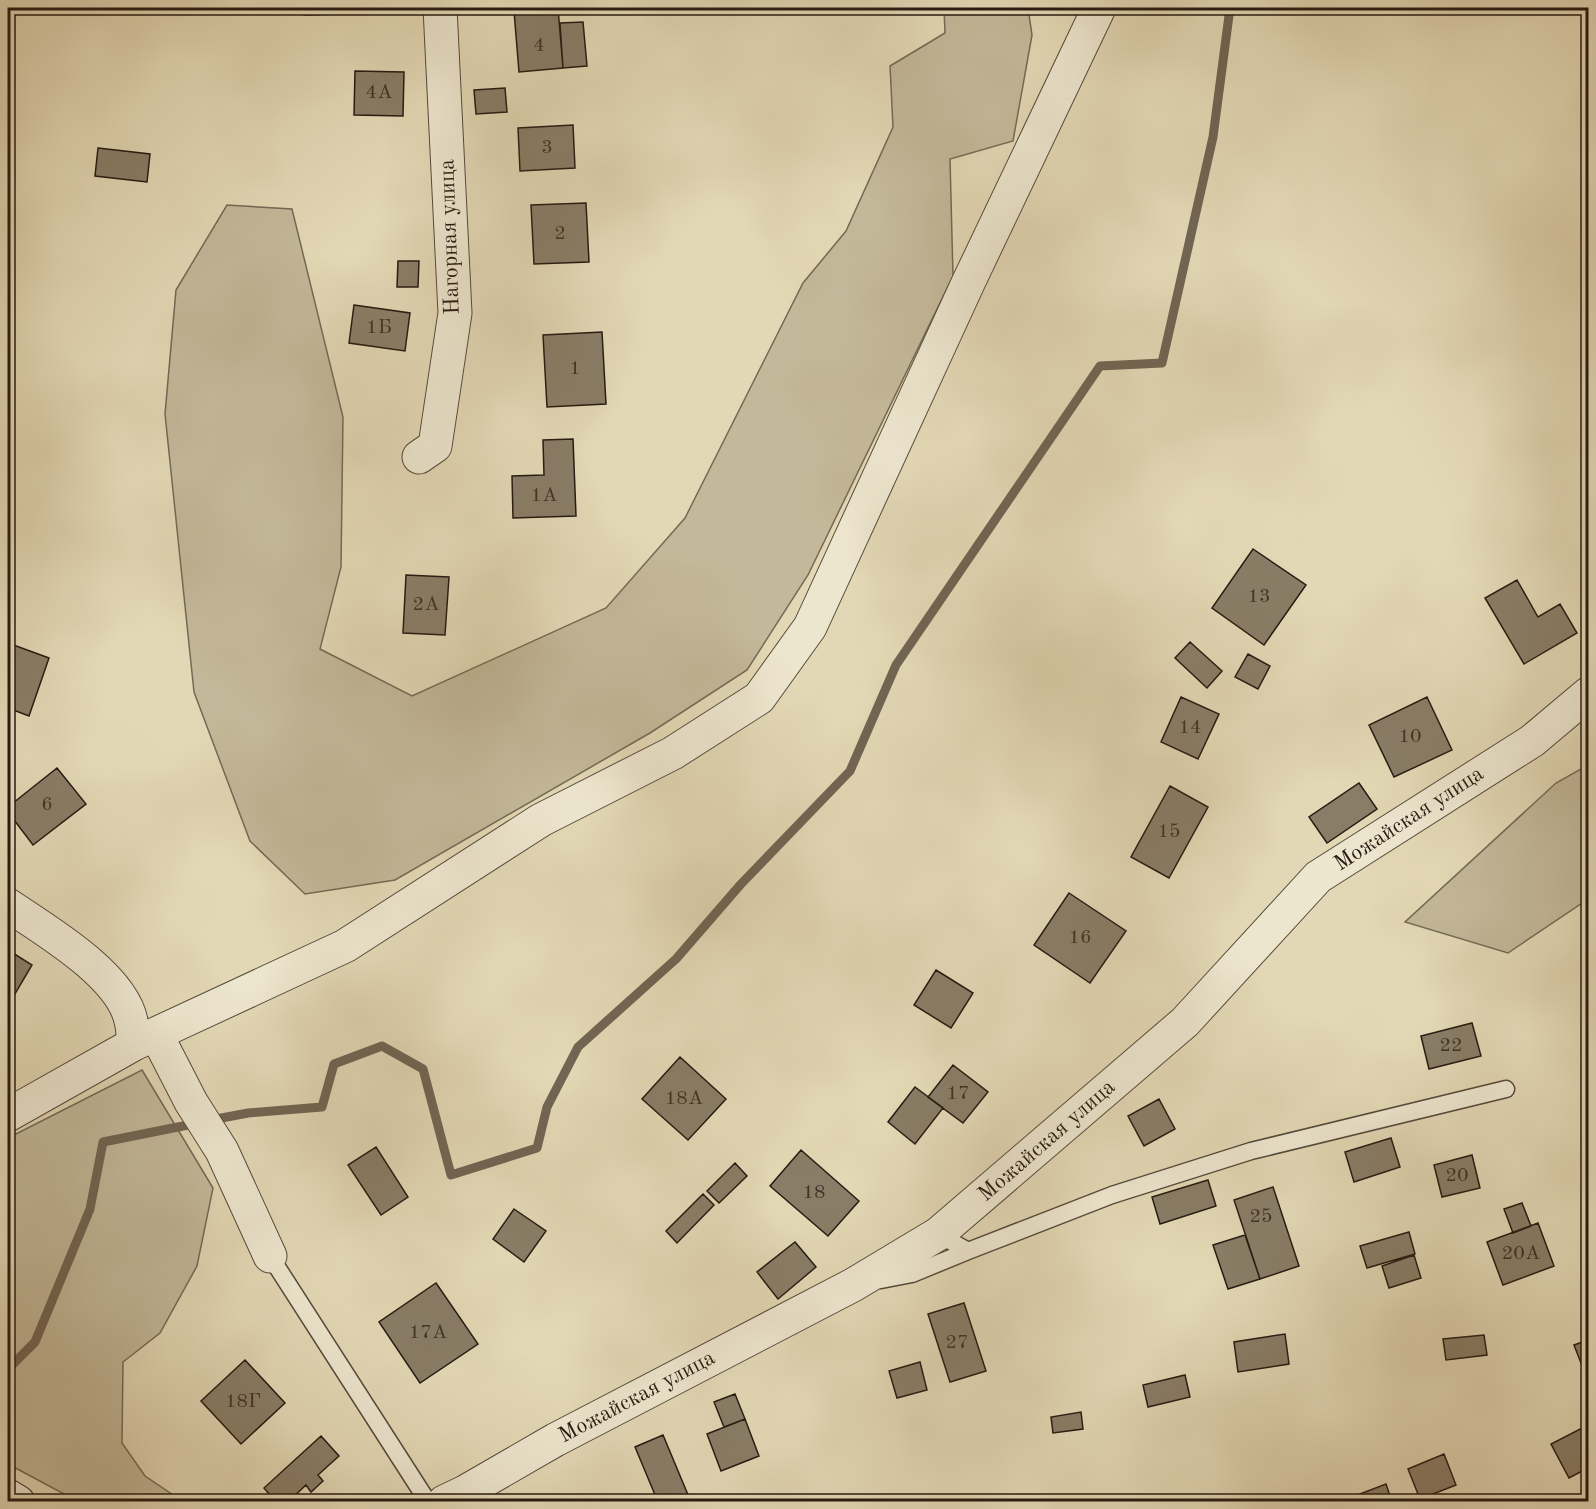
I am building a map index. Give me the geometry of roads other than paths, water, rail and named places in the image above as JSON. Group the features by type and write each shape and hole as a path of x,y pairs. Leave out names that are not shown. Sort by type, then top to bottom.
{"street":[{"name":"Нагорная улица","path":"418,457 435,446 454,313 440,8"},
{"path":"8,1115 145,1039 345,946 541,820 673,753 759,698 810,627 969,281 1100,8"},
{"name":"Можайская улица","path":"444,1502 555,1440 853,1285 938,1234 1185,1022 1318,877 1532,741 1588,694"},
{"path":"8,905 72,948 115,988 131,1019 191,1102 222,1151 270,1256"},
{"path":"8,1496 18,1502"}],"lane":[{"path":"853,1285 912,1274 1112,1195 1251,1151 1506,1089"},
{"path":"938,1234 968,1251"},
{"path":"270,1256 428,1502"}],"waterway":[{"path":"211,1120 248,1113 322,1107 334,1064 382,1046 423,1069 451,1175 537,1148 547,1107 578,1047 676,959 741,884 850,771 896,665 1100,366 1162,363 1213,137 1230,8"},
{"path":"8,1369 35,1342 90,1209 103,1142 198,1123"}]}
